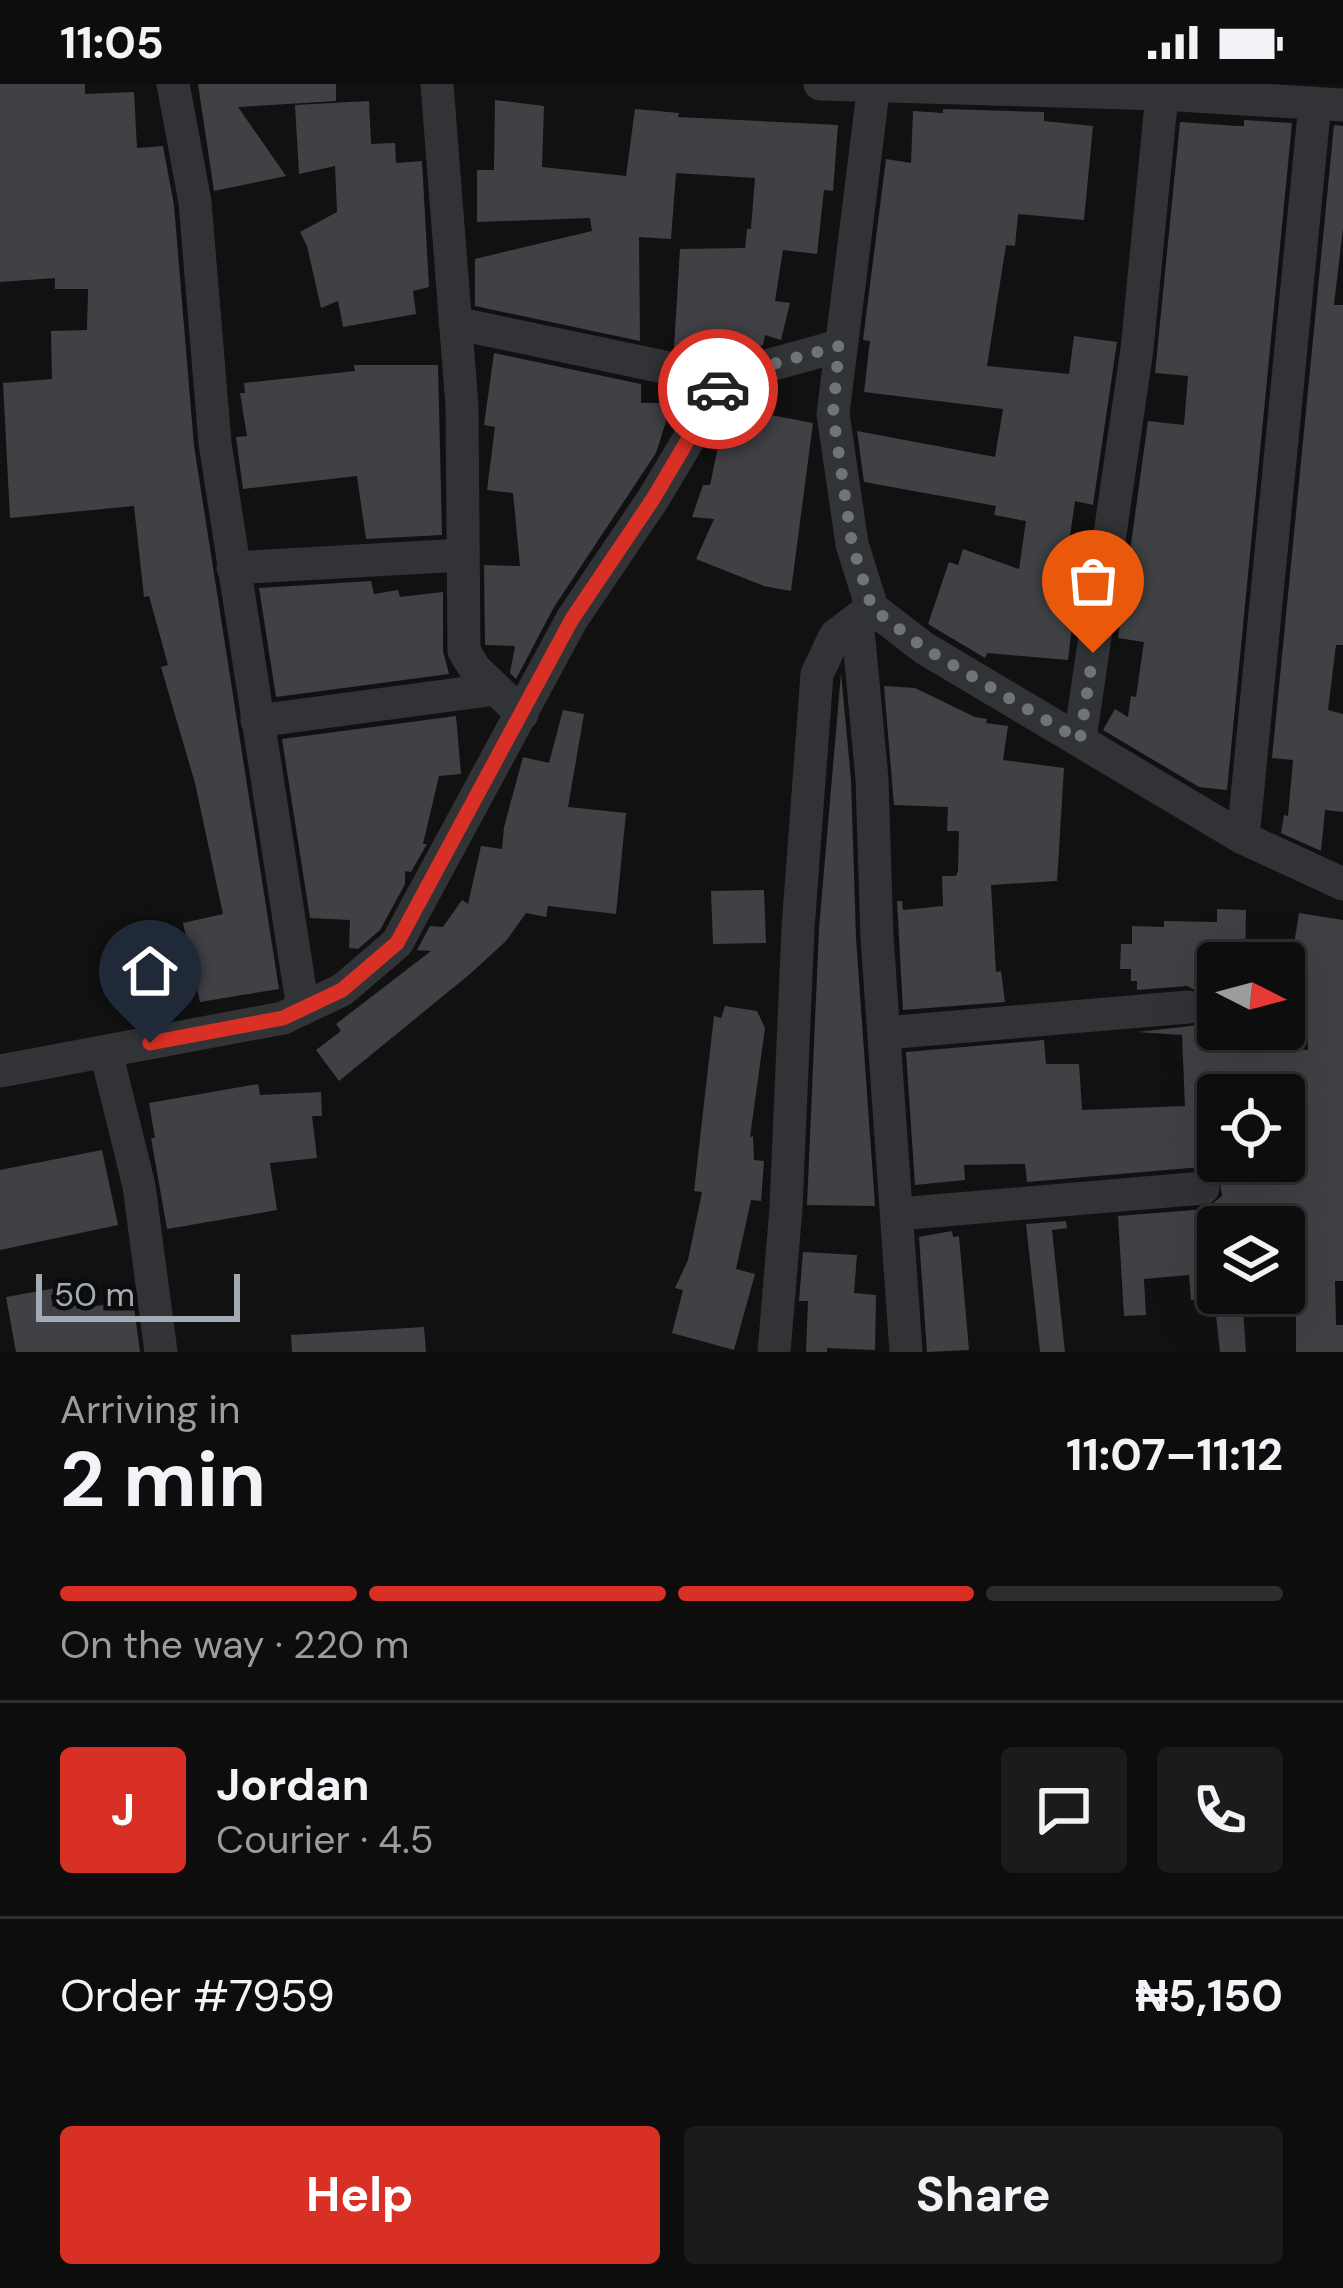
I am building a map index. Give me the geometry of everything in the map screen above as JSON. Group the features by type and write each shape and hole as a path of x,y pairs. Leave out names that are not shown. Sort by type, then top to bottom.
{"street":[{"path":"172,84 195,202 215,443 303,1009"},
{"path":"437,84 462,406 464,651 475,669 522,714"},
{"path":"820,84 1329,104 1243,838"},
{"path":"874,85 833,414 864,614 877,937 906,1352"},
{"path":"1080,740 1137,349 1162,94"},
{"path":"455,323 725,380 839,346"},
{"path":"0,1071 283,1018 342,990 397,943 572,619 725,380"},
{"path":"233,568 463,555"},
{"path":"864,614 1243,838 1343,884"},
{"path":"774,1352 817,674 835,635 864,614"},
{"path":"257,721 496,689"},
{"path":"885,1033 1188,1007"},
{"path":"106,1052 140,1186 161,1352"},
{"path":"898,1214 1203,1188"}],"building":[{"path":"0,84 85,84 85,94 134,92 137,148 163,146 174,205 194,446 279,989 200,1002 183,923 223,914 195,783 161,667 168,665 149,596 144,597 134,506 10,518 3,383 52,379 51,331 87,330 88,289 55,289 55,278 0,282"},
{"path":"198,84 336,84 336,101 238,107 286,176 214,191"},
{"path":"495,100 544,106 542,167 626,176 635,109 679,113 678,117 838,125 833,191 824,190 817,254 783,250 775,301 790,303 781,340 765,335 763,345 726,356 674,348 680,249 745,248 755,178 676,173 671,239 639,237 640,341 475,306 475,259 592,231 590,218 477,222 477,170 494,170"},
{"path":"369,101 371,144 395,143 396,163 422,161 429,287 413,291 416,314 343,327 338,301 321,308 300,232 337,212 335,166 299,174 295,105"},
{"path":"943,109 1044,112 1044,121 1093,126 1084,220 1018,214 1015,246 1006,245 987,366 1069,374 1074,336 1117,342 1093,505 1075,501 1068,550 1081,551 1068,660 987,653 985,658 928,624 949,562 958,565 963,549 1019,569 1026,521 994,515 996,506 864,482 857,431 995,457 1003,409 864,392 870,341 863,340 886,159 911,163 913,111 943,113"},
{"path":"1244,120 1292,123 1227,790 1199,787 1103,730 1115,709 1128,717 1131,696 1136,697 1144,642 1118,638 1148,421 1184,425 1188,376 1155,373 1180,122 1244,126"},
{"path":"1334,125 1343,126 1343,228 1334,305 1343,305 1343,645 1336,645 1328,710 1343,714 1343,812 1325,810 1321,851 1281,833 1284,815 1288,816 1293,760 1272,758"},
{"path":"494,353 641,384 641,403 672,403 656,453 554,607 516,679 510,673 515,646 485,645 484,565 520,566 513,493 487,490 495,427 484,425"},
{"path":"354,365 438,365 442,535 366,539 357,476 243,489 236,437 247,436 240,393 245,393 244,383 355,371"},
{"path":"750,411 813,423 791,591 764,586 696,559 714,519 692,517 703,485 710,485 719,442 728,443 732,426 746,429"},
{"path":"371,581 374,594 398,590 400,597 443,592 443,651 449,674 276,697 259,588"},
{"path":"841,673 875,1206 807,1205 819,929"},
{"path":"884,686 915,688 987,719 986,723 1008,726 1003,760 1064,768 1057,881 991,885 996,972 1001,971 1005,1002 903,1010 897,901 902,901 903,910 943,906 942,876 956,876 958,871 959,831 947,831 948,807 894,805"},
{"path":"563,710 584,714 568,807 626,813 616,914 548,906 546,917 526,913 506,941 470,974 339,1081 316,1050 341,1031 336,1024 431,951 417,950 430,926 443,927 462,900 468,904 481,846 502,849 523,757 549,763"},
{"path":"456,716 461,774 439,776 423,844 427,844 411,872 405,871 405,884 380,930 358,949 349,948 350,920 310,918 282,739"},
{"path":"764,890 766,943 713,944 711,891"},
{"path":"1217,909 1246,910 1245,942 1197,942 1197,991 1187,986 1137,990 1131,969 1120,969 1121,944 1132,944 1132,926 1217,922"},
{"path":"1299,913 1343,920 1343,1281 1335,1281 1336,1325 1343,1325 1343,1352 1296,1352 1296,1314 1305,1314 1305,1206 1210,1206 1222,1196 1220,1182 1305,1182 1305,1074 1197,1074 1197,1167 1027,1182 1025,1164 964,1165 965,1180 915,1185 906,1052 1044,1040 1046,1064 1079,1064 1082,1110 1185,1106 1182,1035 1137,1032 1197,1025 1197,1050 1308,1050 1305,942 1294,942"},
{"path":"725,1006 757,1011 765,1028 750,1137 754,1160 764,1161 761,1201 751,1200 736,1269 755,1274 734,1350 672,1333 683,1290 675,1288 688,1260 702,1192 694,1191 714,1016 721,1018"},
{"path":"258,1084 260,1095 321,1092 322,1116 312,1116 317,1158 270,1163 277,1210 167,1229 149,1103"},
{"path":"102,1150 118,1225 0,1250 0,1170"},
{"path":"1197,1210 1197,1299 1191,1300 1189,1275 1144,1279 1146,1315 1124,1316 1118,1216"},
{"path":"1066,1221 1067,1228 1052,1230 1065,1352 1040,1352 1026,1224"},
{"path":"952,1231 953,1237 959,1236 969,1350 927,1352 919,1237"},
{"path":"803,1252 857,1255 854,1293 876,1295 875,1350 806,1352 808,1301 799,1301"},
{"path":"73,1285 77,1309 133,1300 140,1352 16,1352 6,1297"},
{"path":"1216,1314 1243,1314 1246,1352 1220,1352"},
{"path":"424,1327 426,1352 292,1352 291,1335"}],"way so far":[{"path":"718,389 733,375 839,346 833,414 852,544 872,608 924,648 1080,740 1093,653"}],"route":[{"path":"150,1043 283,1018 342,990 397,943 572,619 653,499 718,389"}]}
